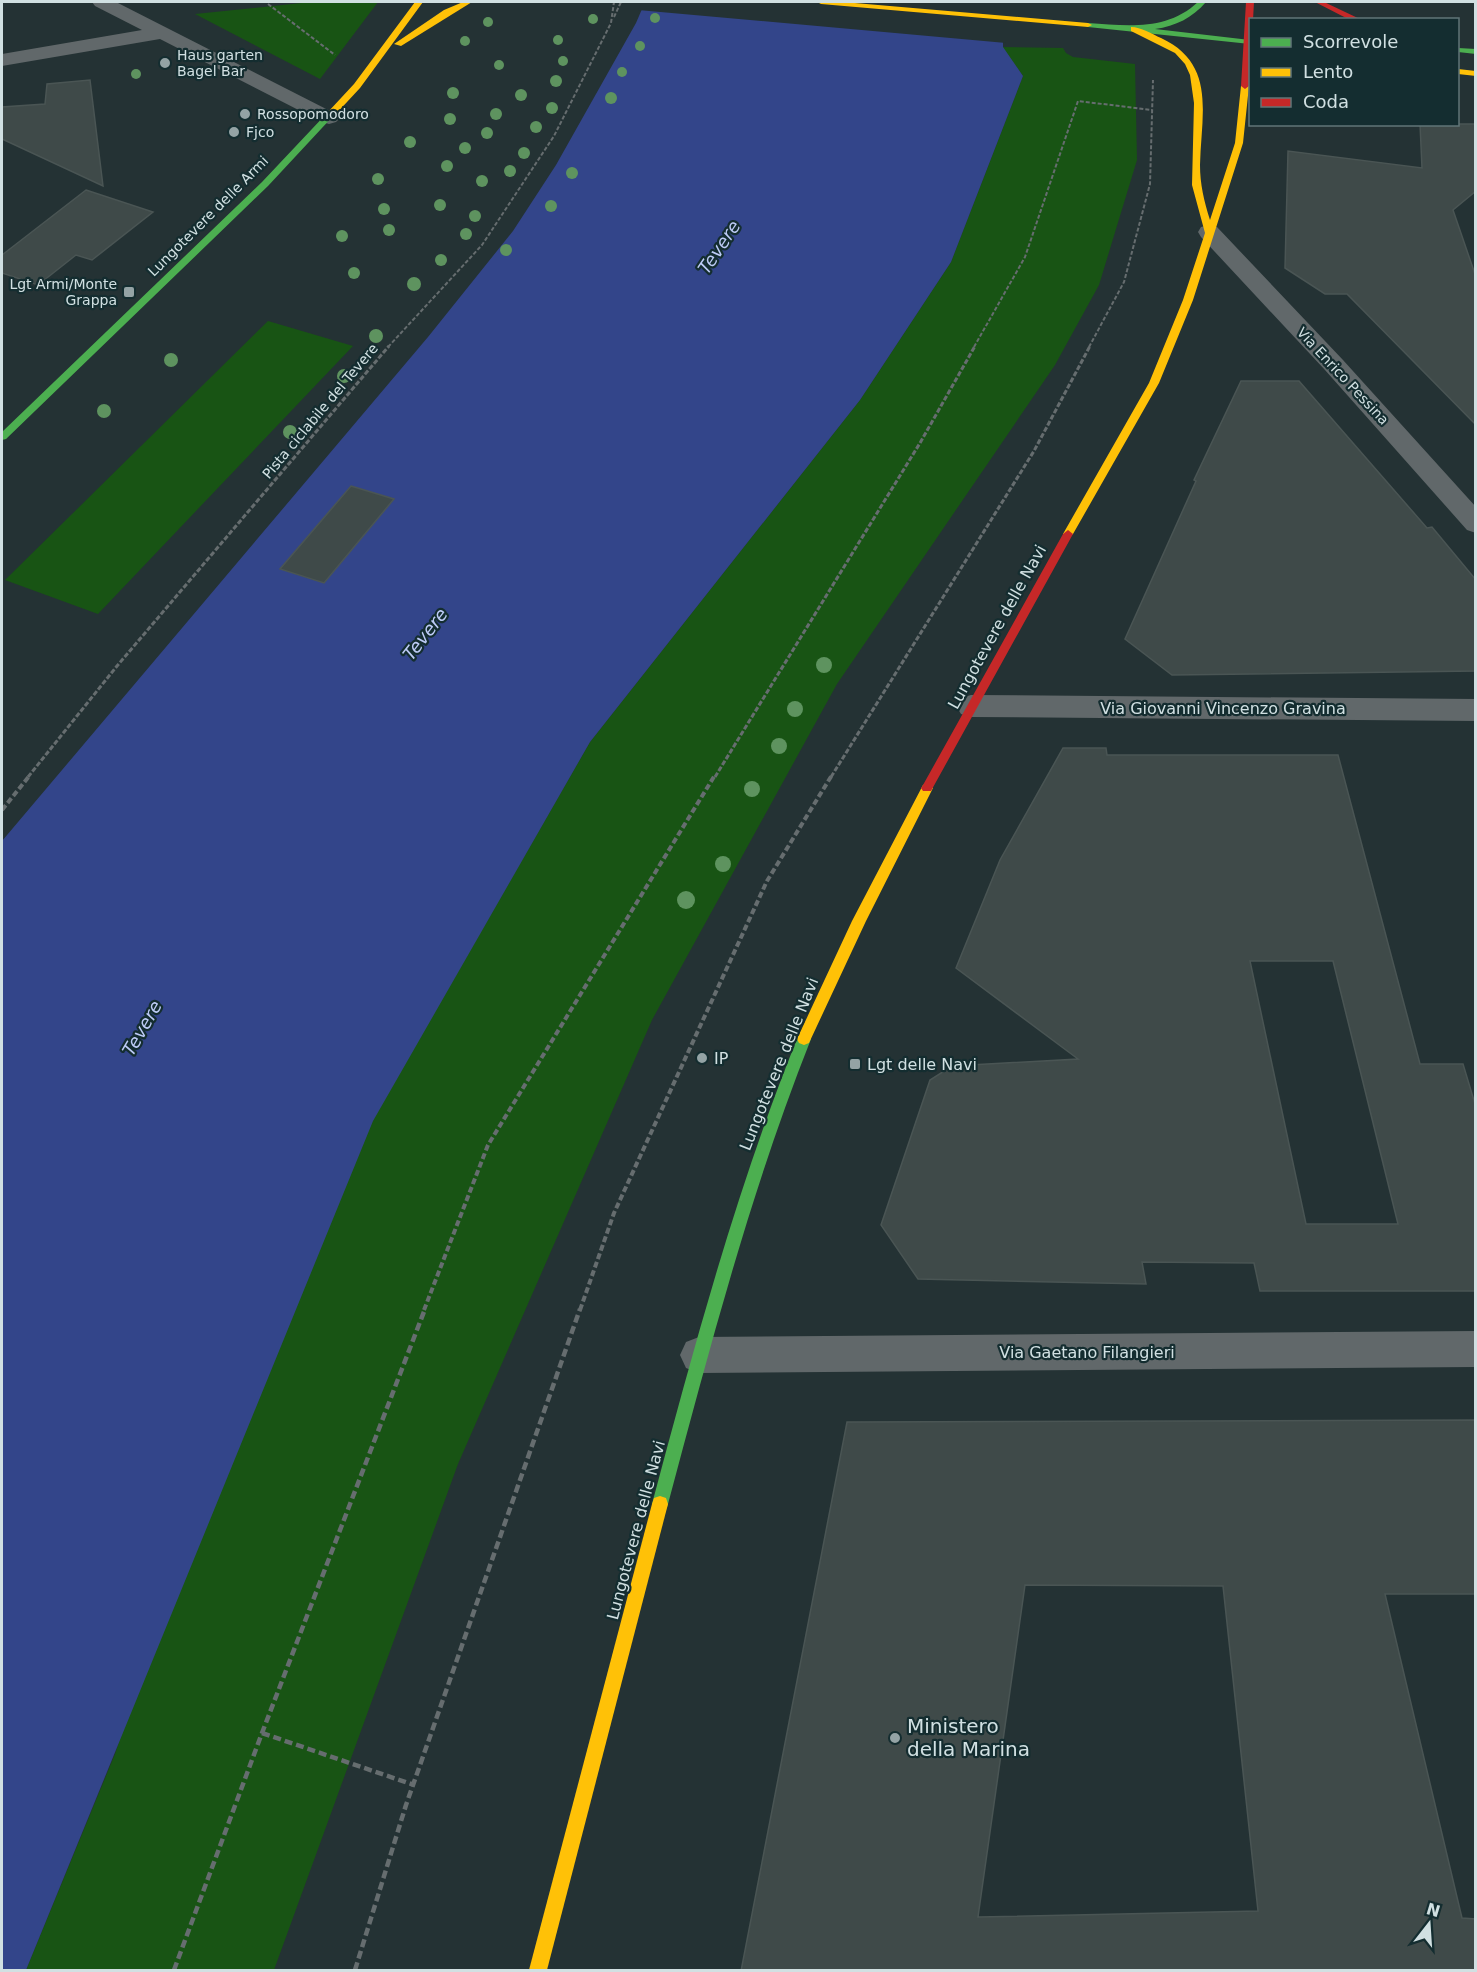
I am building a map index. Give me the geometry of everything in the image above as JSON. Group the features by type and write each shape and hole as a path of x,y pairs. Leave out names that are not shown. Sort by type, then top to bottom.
{"main road":[{"name":"Lungotevere delle Armi","path":"3,434 210,238 328,118 382,55 419,2"},
{"path":"382,55 447,12 468,2"},
{"path":"821,2 1134,29 1249,42"},
{"path":"1134,29 1157,26 1179,19 1194,11 1202,2"},
{"name":"Lungotevere delle Navi","path":"1250,2 1250,18"},
{"path":"1319,2 1354,18"},
{"path":"1134,29 1176,51 1188,61 1194,74 1197,90 1198,199 1209,232"},
{"name":"Lungotevere delle Navi","path":"538,1971 699,1355 746,1191 793,1067 866,906 971,706 1154,383 1188,300 1239,143 1249,51"},
{"path":"1239,143 1256,126"}],"street":[{"path":"102,2 328,118"},
{"path":"2,60 161,33"},
{"name":"Via Enrico Pessina","path":"1209,232 1334,365 1476,524"},
{"name":"Via Giovanni Vincenzo Gravina","path":"971,706 1476,710"},
{"name":"Via Gaetano Filangieri","path":"699,1355 1476,1349"}],"path":[{"name":"Pista ciclabile del Tevere","path":"2,810 147,629 394,340 483,245 554,136 611,23 614,2"},
{"path":"611,23 621,2"},
{"path":"268,4 340,59"},
{"path":"355,1971 414,1785 614,1213 767,881 1034,451 1124,282 1150,184 1153,78"},
{"path":"174,1971 262,1733 488,1145 920,443 1025,257 1078,101 1152,110"},
{"path":"262,1733 414,1785"}],"green space":[{"path":"311,2 378,2 320,79 195,14"},
{"path":"1002,47 1063,48 1073,57 1135,64 1137,160 1099,285 1055,365 837,684 652,1020 458,1464 274,1970 26,1970 115,1754 368,991 442,999 590,742 860,400 951,262 1023,76"},
{"path":"268,321 353,346 98,614 5,580"}],"water":[{"name":"Tevere","path":"645,2 1003,2 1003,47 1023,76 951,262 860,400 590,742 373,1121 26,1970 2,1970 2,841 428,337 513,231 556,165 636,23"}],"pier":[{"path":"642,2 1006,2 1006,43 638,10"}],"building":[{"path":"90,80 103,186 2,139 2,107 45,104 47,84"},
{"path":"1476,124 1476,191 1453,210 1476,277 1476,425 1347,294 1325,294 1285,268 1288,151 1422,168 1420,126"},
{"path":"86,190 153,212 92,260 76,255 38,285 2,273 2,255"},
{"path":"1241,381 1299,381 1427,528 1432,527 1476,580 1476,671 1172,675 1125,639 1196,481 1194,480"},
{"path":"351,486 394,499 324,583 280,569"},
{"path":"1063,748 1106,748 1107,755 1338,755 1420,1064 1463,1064 1476,1107 1476,1291 1260,1291 1254,1263 1142,1262 1146,1284 918,1279 881,1225 930,1080 952,1066 1078,1059 956,968 1000,860","holes":["1250,961 1333,961 1398,1224 1306,1224"]},
{"name":"Ministero della Marina","path":"1476,1420 1476,1594 1385,1594 1462,1918 1476,1919 1476,1971 741,1971 847,1422","holes":["1025,1585 1223,1586 1258,1911 978,1917"]}],"traffic: fast":[{"path":"1088,25 1134,28 1164,25 1191,13 1202,2"},
{"path":"1134,29 1249,42"},
{"path":"1459,50 1476,52"},
{"path":"2,437 265,184 331,114"},
{"path":"660,1504 724,1269 761,1153 804,1039"}],"traffic: slow":[{"path":"331,114 357,86 419,2"},
{"path":"398,44 447,12 468,2"},
{"path":"821,2 1088,25"},
{"path":"1134,29 1178,51 1189,63 1194,75 1199,103 1197,185 1209,232"},
{"path":"1459,72 1476,74"},
{"path":"1068,534 1154,383 1188,300 1239,143 1245,86"},
{"path":"804,1039 859,921 927,788"},
{"path":"538,1970 660,1504"}],"traffic: jam":[{"path":"1249,18 1250,2"},
{"path":"1319,2 1354,18"},
{"path":"1245,86 1249,19"},
{"path":"927,788 1068,534"}],"place":[{"name":"Haus garten Bagel Bar","path":"165,63"},
{"name":"Rossopomodoro","path":"245,114"},
{"name":"Fjco","path":"234,132"},
{"name":"Lgt Armi/Monte Grappa","path":"129,292"},
{"name":"IP","path":"702,1058"},
{"name":"Lgt delle Navi","path":"855,1064"},
{"name":"Ministero della Marina","path":"895,1738"}]}
